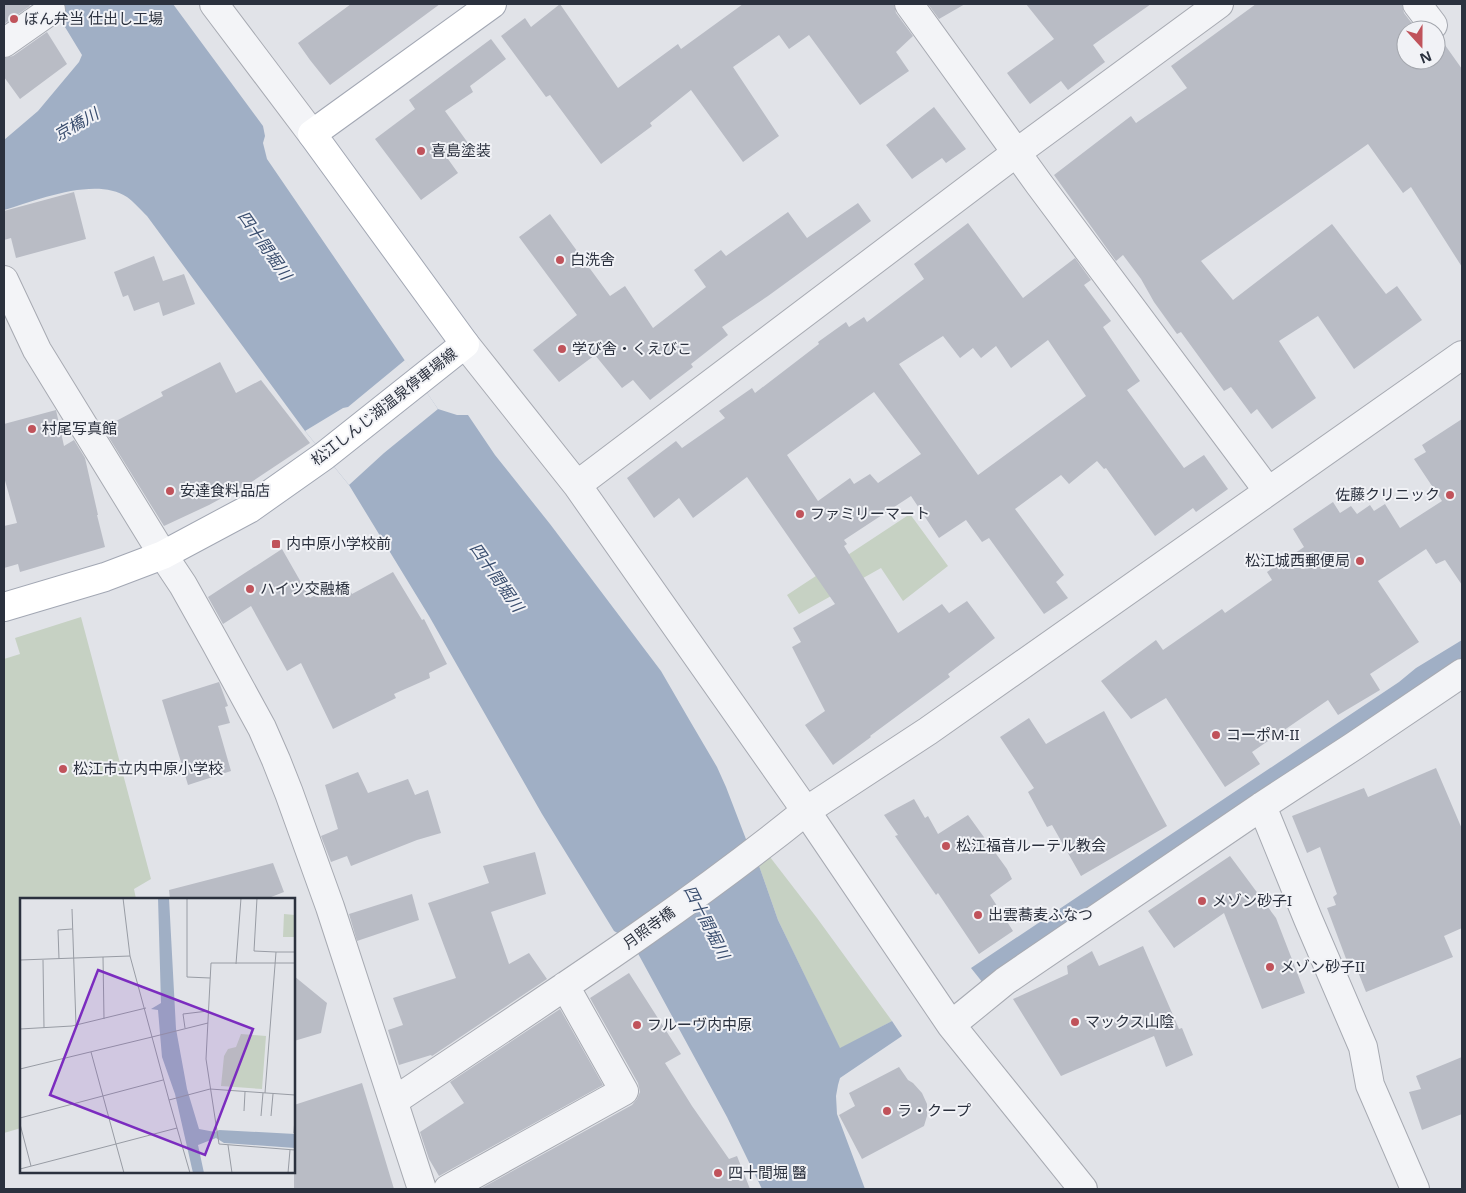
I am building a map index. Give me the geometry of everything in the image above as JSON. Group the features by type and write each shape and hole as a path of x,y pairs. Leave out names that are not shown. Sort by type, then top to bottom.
{"main road":[{"path":"312,134 492,4"},
{"name":"松江しんじ湖温泉停車場線","path":"4,607 105,577 163,556 249,509 324,456 465,344 312,134"}],"street":[{"path":"214,4 312,134"},
{"path":"909,4 1016,153 1268,491"},
{"path":"1416,4 1429,20"},
{"path":"577,485 1215,5"},
{"path":"4,43 51,10"},
{"path":"4,280 37,350 163,556 183,585 262,728 276,760 330,907 422,1189"},
{"path":"465,344 577,485 806,812 951,1025 1083,1189"},
{"name":"月照寺橋","path":"394,1101 612,954 759,849 806,812 928,731 1462,355"},
{"path":"951,1025 1005,981 1462,673"},
{"path":"1262,806 1363,1047 1370,1085 1415,1189"},
{"path":"448,1189 624,1090 565,986"}],"green space":[{"path":"910,514 948,566 903,601 881,568 799,614 787,595"},
{"name":"松江市立内中原小学校","path":"81,617 151,879 134,889 136,898 20,898 20,1128 4,1133 4,659 20,654 15,638"},
{"path":"770,857 892,1021 840,1049 778,920 757,860"}],"water":[{"path":"51,4 173,4 263,126 265,136 263,143 267,159 438,409 457,415 468,415 495,455 550,524 661,671 717,767 749,847 757,860 778,920 840,1048 892,1021 902,1036 840,1078 838,1085 836,1096 837,1114 865,1189 762,1189 727,1117 635,948 623,936 614,931 542,814 429,616 349,485 305,431 147,216 127,197 114,191 99,189 66,192 4,210 4,140 38,111 79,62 82,55"},
{"path":"1462,640 1462,662 983,983 971,968 1399,682 1416,668"}],"pier":[{"path":"405,360 438,409 384,453 349,485 305,431 343,408 348,407"}],"building":[{"path":"4,4 29,4 30,6 4,24"},
{"path":"351,4 440,4 330,85 298,43"},
{"path":"560,4 618,88 678,44 681,49 743,4 894,4 896,13 913,36 896,52 909,71 860,105 809,35 789,49 779,35 733,67 779,136 743,162 691,90 650,123 652,126 601,164 550,95 546,97 501,36 525,18 531,27"},
{"path":"928,4 965,4 939,19"},
{"path":"1026,4 1151,4 1093,45 1105,62 1068,90 1061,81 1030,104 1007,73 1054,39"},
{"path":"1256,4 1402,4 1404,13 1409,20 1396,20 1396,70 1446,70 1446,46 1462,69 1462,267 1411,187 1403,193 1368,144 1201,261 1233,300 1332,224 1386,294 1397,286 1422,320 1354,369 1318,316 1279,341 1316,398 1272,429 1257,409 1251,414 1231,387 1224,391 1181,332 1177,334 1123,255 1116,261 1054,175 1131,116 1136,123 1187,88 1171,66"},
{"path":"47,32 67,64 20,99 4,77 4,58 13,56"},
{"path":"491,39 506,59 470,86 473,92 445,111 468,143 448,159 458,173 421,200 375,139 415,109 409,100"},
{"path":"934,107 966,149 946,163 942,158 912,179 886,145"},
{"path":"74,192 86,239 16,258 11,238 4,240 4,211"},
{"path":"858,203 871,221 722,327 728,335 691,364 693,367 650,400 633,380 622,388 595,355 559,382 533,350 577,315 519,237 550,214 610,296 625,286 653,328 706,287 694,270 721,250 726,256 788,212 807,238"},
{"path":"968,223 1023,298 1075,258 1091,280 1084,285 1111,321 1103,327 1140,381 1127,390 1184,468 1204,455 1228,489 1196,512 1193,508 1155,536 1106,468 1104,469 1097,461 1069,484 1061,475 1015,509 1064,575 1056,582 1068,598 1044,614 989,538 982,542 966,520 939,538 911,496 844,540 847,544 844,546 898,633 942,604 949,613 967,601 995,638 948,674 950,677 833,765 805,725 825,711 792,647 801,642 793,628 835,604 747,477 693,518 679,498 654,518 627,478 676,441 682,448 725,418 719,411 752,388 755,393 846,322 849,327 864,317 867,322 924,279 914,264","holes":["943,336 960,358 973,348 981,358 996,346 1011,368 1048,340 1086,396 978,475 899,364","874,392 921,454 878,483 870,474 854,484 850,478 818,501 787,455"]},
{"path":"154,256 163,281 184,274 195,304 163,316 159,302 134,311 128,295 123,297 114,272"},
{"path":"220,362 236,393 261,380 310,443 253,481 209,505 164,526 103,428 163,396 161,392"},
{"path":"56,410 64,446 74,440 85,458 105,547 20,572 18,564 4,568 4,526 17,523 4,477 4,424"},
{"path":"1462,419 1462,585 1445,560 1436,564 1426,549 1378,581 1419,642 1370,674 1380,690 1338,715 1328,700 1252,752 1260,764 1225,787 1166,698 1131,719 1101,681 1156,640 1163,650 1222,609 1225,613 1272,580 1267,572 1304,547 1293,529 1333,502 1340,513 1351,506 1357,514 1370,505 1374,511 1385,504 1400,528 1442,501 1414,459 1426,452 1422,445"},
{"path":"282,549 310,598 344,580 352,594 393,572 422,620 424,619 447,664 429,673 430,678 394,694 396,698 333,729 301,663 287,671 251,606 223,624 208,597"},
{"path":"219,682 228,706 225,707 230,723 218,726 231,771 188,785 162,700"},
{"path":"1104,711 1167,826 1081,876 1052,825 1047,827 1028,792 1034,788 1000,737 1029,718 1046,744"},
{"path":"1436,768 1462,829 1462,928 1444,936 1453,957 1366,992 1354,962 1348,964 1327,908 1336,905 1333,897 1337,894 1320,847 1307,853 1292,816 1364,788 1368,797"},
{"path":"358,772 368,793 408,779 415,795 428,790 441,833 417,840 351,866 347,856 331,862 321,836 338,829 325,785"},
{"path":"914,799 925,818 928,816 938,834 968,815 1007,869 1012,879 990,895 1013,931 979,954 938,893 936,895 895,836 898,835 884,815"},
{"path":"535,852 546,894 491,912 509,964 529,953 547,979 432,1056 399,1065 388,1030 403,1025 393,998 456,978 428,903 489,883 483,866"},
{"path":"1230,856 1276,918 1305,993 1262,1009 1224,913 1174,948 1148,911"},
{"path":"273,863 284,892 269,898 170,898 169,890"},
{"path":"412,894 419,920 357,941 349,914"},
{"name":"マックス山陰","path":"1143,946 1179,1029 1182,1028 1193,1055 1166,1067 1154,1036 1061,1076 1013,999 1068,974 1067,966 1092,951 1099,966"},
{"path":"629,973 681,1054 665,1063 729,1159 737,1156 750,1189 480,1189 632,1105 637,1099 640,1092 638,1083 590,998"},
{"path":"295,977 327,1003 321,1033 295,1041"},
{"path":"560,1009 603,1085 439,1176 429,1159 420,1132 464,1103 450,1082"},
{"path":"1462,1057 1462,1114 1422,1130 1409,1092 1421,1089 1416,1076"},
{"name":"ラ・クープ","path":"899,1067 908,1080 922,1093 927,1104 927,1116 924,1126 862,1159 839,1115 855,1106 849,1093"},
{"path":"362,1083 394,1189 294,1189 295,1105"}],"place":[{"name":"ぼん弁当 仕出し工場","path":"14,19"},
{"name":"喜島塗装","path":"421,151"},
{"name":"白洗舎","path":"560,260"},
{"name":"学び舎・くえびこ","path":"562,349"},
{"name":"村尾写真館","path":"32,429"},
{"name":"安達食料品店","path":"170,491"},
{"name":"佐藤クリニック","path":"1450,495"},
{"name":"ファミリーマート","path":"800,514"},
{"name":"内中原小学校前","path":"276,544"},
{"name":"松江城西郵便局","path":"1360,561"},
{"name":"ハイツ交融橋","path":"250,589"},
{"name":"コーポM-II","path":"1216,735"},
{"name":"松江市立内中原小学校","path":"63,769"},
{"name":"松江福音ルーテル教会","path":"946,846"},
{"name":"メゾン砂子I","path":"1202,901"},
{"name":"出雲蕎麦ふなつ","path":"978,915"},
{"name":"メゾン砂子II","path":"1270,967"},
{"name":"マックス山陰","path":"1075,1022"},
{"name":"フルーヴ内中原","path":"637,1025"},
{"name":"ラ・クープ","path":"887,1111"},
{"name":"四十間堀 醫","path":"718,1173"}],"water label":[{"name":"京橋川","path":"76,124"},
{"name":"四十間堀川","path":"265,245"},
{"name":"四十間堀川","path":"497,577"},
{"name":"四十間堀川","path":"707,922"}]}
